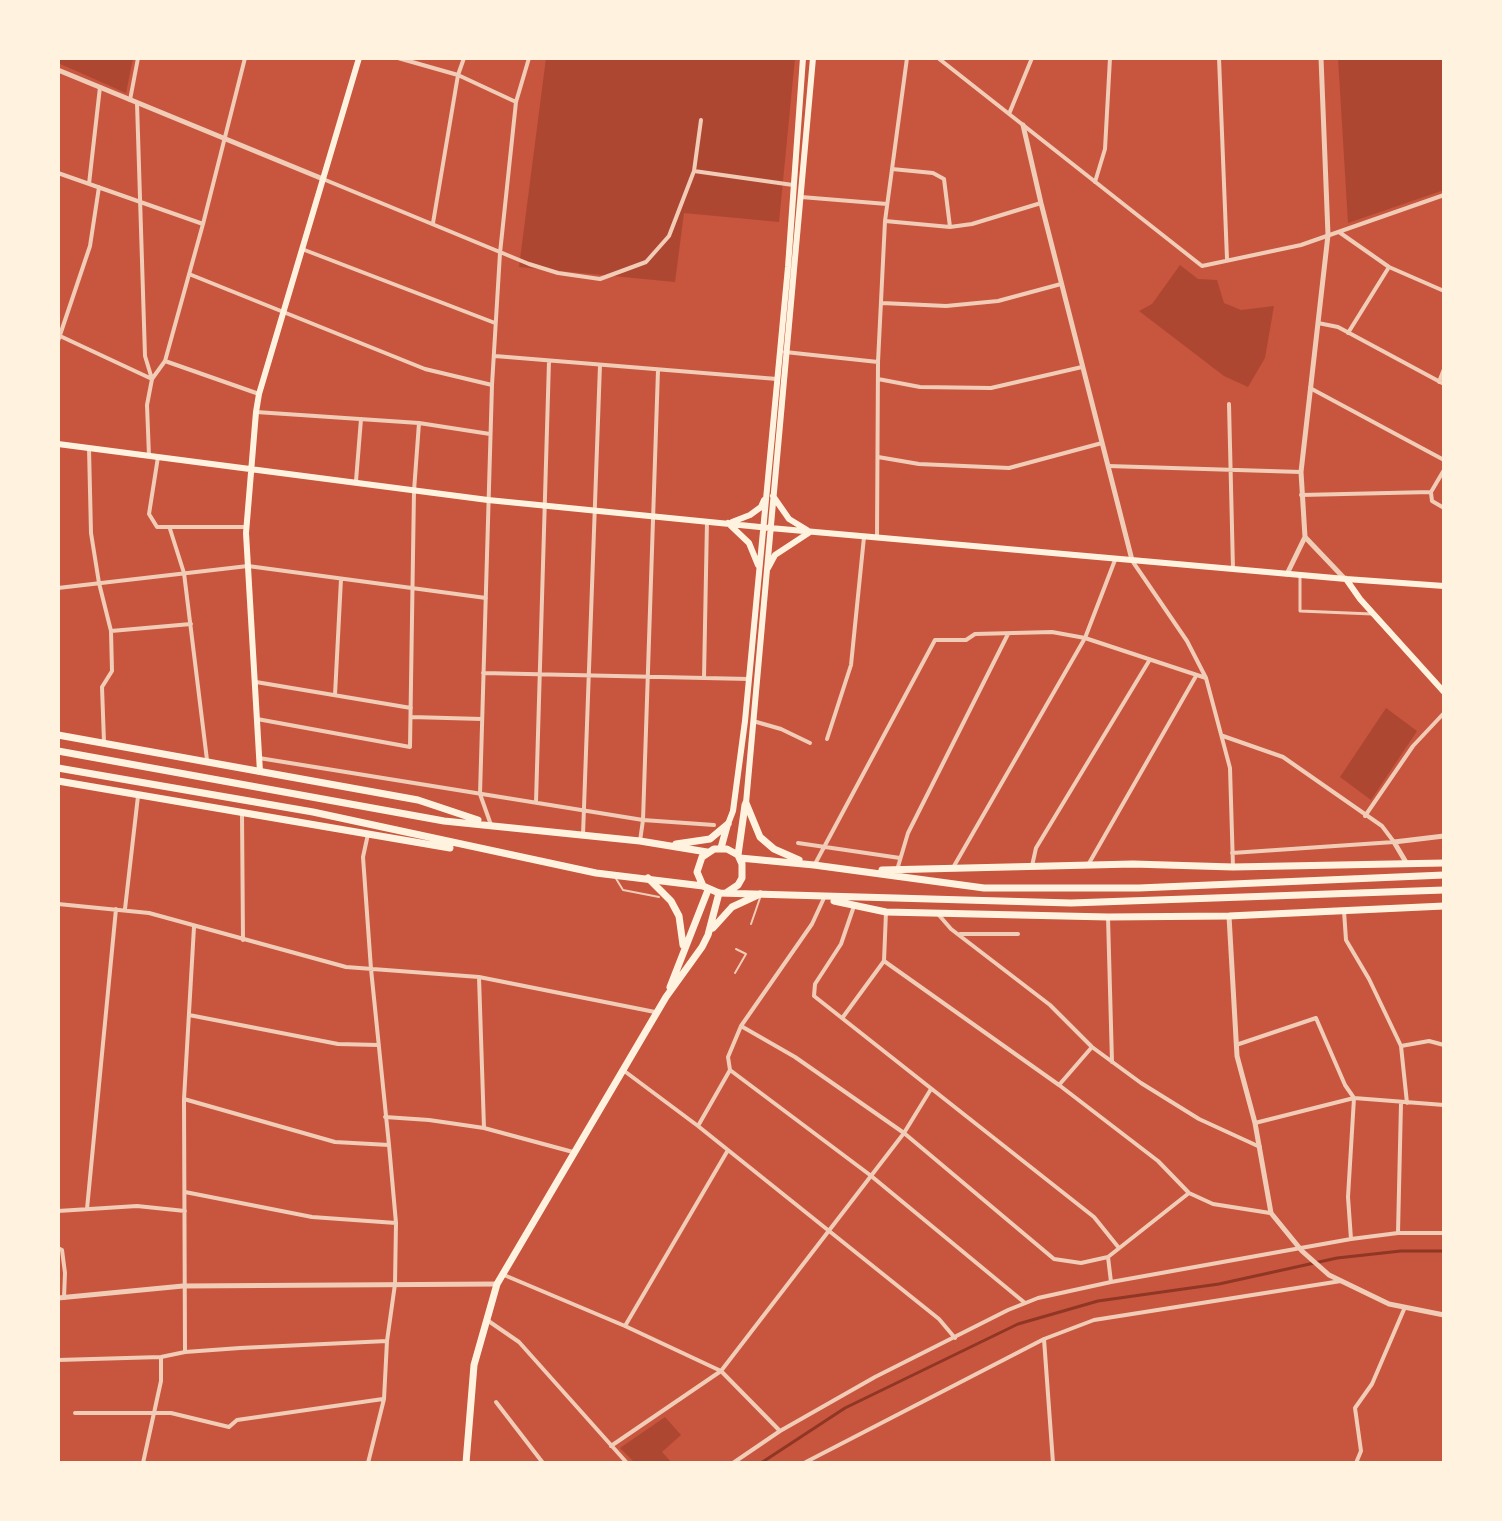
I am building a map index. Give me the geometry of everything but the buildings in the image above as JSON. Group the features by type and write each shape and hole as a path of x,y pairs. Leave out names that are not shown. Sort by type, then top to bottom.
{"main road":[{"path":"260,772 246,527 256,412 359,58"},
{"path":"783,352 797,185 803,58"},
{"path":"752,680 759,568 770,495 800,196 797,185 813,58"},
{"path":"58,444 488,500 864,537 1444,586"},
{"path":"728,523 750,515 770,495"},
{"path":"770,495 789,519 810,532"},
{"path":"728,523 749,543 759,568"},
{"path":"721,848 733,811 748,721 766,573 766,528"},
{"path":"766,573 775,555 810,532"},
{"path":"1346,579 1373,614 1444,692"},
{"path":"702,947 723,893 738,885 742,878 739,857 746,803 748,721"},
{"path":"58,735 418,800 491,825"},
{"path":"58,751 444,821 640,841 707,852 721,848 739,857 984,888 1139,888 1444,875"},
{"path":"58,768 313,812 521,859"},
{"path":"58,781 723,893 1071,903 1444,890"},
{"path":"746,803 760,837 774,849 811,864"},
{"path":"671,845 710,839 728,824"},
{"path":"706,888 697,872 698,864 707,852"},
{"path":"859,871 1088,865 1233,867 1444,863"},
{"path":"648,878 671,901 679,916 683,949"},
{"path":"666,997 706,888"},
{"path":"466,1463 474,1365 497,1284 666,997 717,921 732,907 762,893"},
{"path":"824,898 886,912 1108,917 1229,916 1444,906"}],"street":[{"path":"138,58 134,101 145,356 152,379"},
{"path":"149,456 147,405 152,379 165,361 245,58"},
{"path":"398,58 458,75 516,102"},
{"path":"433,223 458,75 464,58"},
{"path":"491,825 480,794 495,323 516,102 529,58"},
{"path":"877,538 878,362 885,221 903,69 907,58"},
{"path":"938,58 946,61 1202,266 1301,245 1444,195"},
{"path":"1009,114 1032,58"},
{"path":"1095,182 1105,149 1110,58"},
{"path":"1219,58 1228,261"},
{"path":"1287,574 1305,537 1301,472 1328,235 1321,58"},
{"path":"58,70 500,253 558,273 600,279 646,262 669,236 694,171 701,120"},
{"path":"89,184 100,87"},
{"path":"1023,125 1132,560 1187,641 1206,678 1223,736 1230,768 1233,867"},
{"path":"891,169 933,173 944,179 950,227"},
{"path":"694,171 797,185"},
{"path":"58,173 203,224"},
{"path":"99,187 90,246 59,337 152,379"},
{"path":"800,196 887,204"},
{"path":"885,221 950,227 972,224 1041,203"},
{"path":"1339,232 1389,267 1444,291"},
{"path":"302,249 495,323"},
{"path":"1348,333 1389,267"},
{"path":"189,274 425,369 492,385"},
{"path":"882,303 946,306 998,301 1061,284"},
{"path":"1437,287 1444,284"},
{"path":"1318,323 1338,327 1442,383 1444,369"},
{"path":"783,352 878,362"},
{"path":"494,356 780,379"},
{"path":"165,361 259,394"},
{"path":"536,802 549,361"},
{"path":"583,835 600,365"},
{"path":"878,379 920,387 991,388 1082,367"},
{"path":"640,841 658,370"},
{"path":"1310,388 1444,460"},
{"path":"1229,404 1233,569"},
{"path":"256,412 419,423 490,434"},
{"path":"355,484 361,419"},
{"path":"257,719 410,747 414,491 419,423"},
{"path":"878,457 919,464 1009,468 1102,443"},
{"path":"89,448 91,533 111,631 112,671 102,687 104,744"},
{"path":"158,457 149,514 157,527 246,527"},
{"path":"1107,466 1301,472"},
{"path":"1444,470 1431,492 1432,501 1444,508"},
{"path":"1301,495 1431,492"},
{"path":"704,678 707,521"},
{"path":"170,529 184,573 208,762"},
{"path":"827,739 851,665 864,537"},
{"path":"1305,537 1346,579"},
{"path":"952,868 1085,638 1115,559"},
{"path":"58,588 248,566 486,598"},
{"path":"1300,575 1300,611 1373,614"},
{"path":"335,695 341,579"},
{"path":"111,631 191,624"},
{"path":"811,864 824,847 935,640 966,640 975,634 1052,632 1085,638 1206,678"},
{"path":"897,870 908,833 1008,634"},
{"path":"1032,866 1036,848 1150,660"},
{"path":"483,673 752,680"},
{"path":"1088,865 1196,676"},
{"path":"255,682 411,708"},
{"path":"1365,816 1413,746 1444,713"},
{"path":"411,717 482,719"},
{"path":"748,721 764,722 810,743"},
{"path":"1223,736 1283,757 1382,826 1407,864"},
{"path":"259,758 643,820 714,825"},
{"path":"125,909 139,794"},
{"path":"242,812 243,940"},
{"path":"368,834 363,857 371,969 396,1223 395,1284 387,1341 384,1399 368,1463"},
{"path":"1232,853 1444,836"},
{"path":"798,843 900,858"},
{"path":"698,1126 730,1070 728,1057 741,1026 812,924 824,898"},
{"path":"58,904 149,913 346,967 479,977 657,1013"},
{"path":"854,906 841,944 815,984 814,996 1094,1217 1119,1248"},
{"path":"87,1209 116,908"},
{"path":"1344,911 1346,940 1369,979 1401,1046 1404,1102 1398,1233"},
{"path":"843,1018 884,961 886,912"},
{"path":"938,914 958,934 1050,1005 1092,1047 1141,1083 1199,1119 1260,1147"},
{"path":"1229,916 1236,1045 1255,1123 1271,1213 1300,1250 1329,1275 1389,1304 1444,1315"},
{"path":"1108,917 1112,1062"},
{"path":"185,1352 184,1099 194,927"},
{"path":"958,934 1018,934"},
{"path":"884,961 1059,1085 1158,1161 1189,1193 1213,1204 1271,1213"},
{"path":"479,977 484,1128"},
{"path":"189,1015 338,1044 378,1045"},
{"path":"1236,1045 1316,1018 1345,1085 1354,1098 1348,1197 1351,1239"},
{"path":"741,1026 795,1057 904,1133 1054,1259 1081,1263 1108,1257 1189,1193"},
{"path":"1401,1046 1429,1041 1444,1045"},
{"path":"1059,1085 1092,1047"},
{"path":"623,1070 829,1230 939,1319 955,1338"},
{"path":"730,1070 870,1175 1025,1303"},
{"path":"611,1446 721,1371 904,1133 932,1088"},
{"path":"1255,1123 1354,1098 1444,1105"},
{"path":"184,1099 335,1142 389,1145"},
{"path":"385,1117 484,1128 573,1152"},
{"path":"625,1326 728,1150"},
{"path":"185,1192 312,1217 396,1223"},
{"path":"58,1211 137,1206 185,1211"},
{"path":"733,1463 780,1431 875,1377 1025,1303 1111,1282 1351,1239 1398,1233 1444,1233"},
{"path":"58,1248 62,1250 65,1273 61,1298 183,1286 497,1284"},
{"path":"1108,1257 1111,1282"},
{"path":"502,1275 625,1326 721,1371 780,1431"},
{"path":"804,1463 1044,1339 1094,1320 1341,1281"},
{"path":"1356,1463 1361,1451 1355,1408 1372,1384 1405,1307"},
{"path":"487,1320 519,1342 627,1463"},
{"path":"1044,1339 1053,1463"},
{"path":"58,1360 161,1357 185,1352 387,1341"},
{"path":"143,1463 161,1381 161,1357"},
{"path":"75,1413 171,1413 229,1427 237,1420 384,1399"},
{"path":"496,1402 543,1463"}],"lane":[{"path":"615,876 623,890 659,897"},
{"path":"751,924 762,893"},
{"path":"735,973 746,954 736,949"}],"shaded area":[{"path":"58,58 133,58 126,93 58,63"},
{"path":"546,58 795,58 779,222 684,213 675,282 519,267"},
{"path":"1338,58 1444,58 1444,190 1348,223"},
{"path":"1180,265 1198,279 1217,280 1224,303 1241,310 1274,306 1265,358 1248,387 1224,376 1139,311 1152,304"},
{"path":"1386,708 1417,731 1371,800 1340,777"},
{"path":"665,1417 681,1435 662,1452 672,1463 635,1463 620,1448"}],"waterway":[{"path":"761,1463 845,1408 1018,1324 1098,1301 1219,1284 1337,1258 1401,1251 1444,1251"}]}
